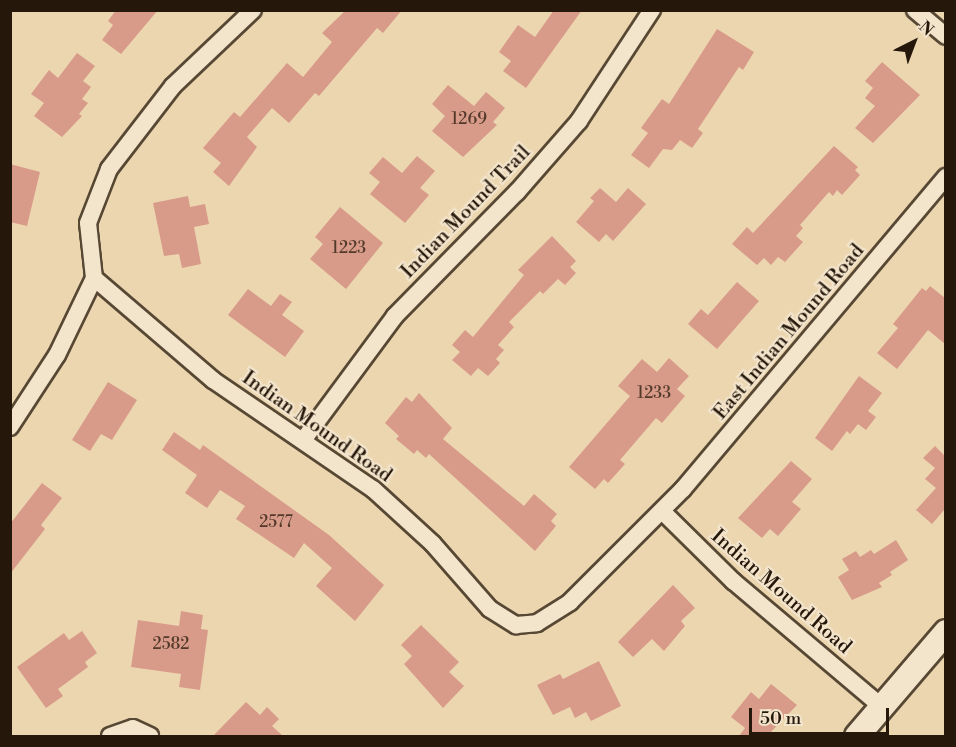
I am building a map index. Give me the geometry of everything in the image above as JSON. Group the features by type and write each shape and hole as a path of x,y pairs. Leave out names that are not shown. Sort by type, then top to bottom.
{"street":[{"path":"10,427 57,355 94,278 88,223 109,169 173,86 253,10"},
{"name":"Indian Mound Trail","path":"304,439 395,316 517,192 579,121 652,10"},
{"path":"915,10 945,36"},
{"name":"East Indian Mound Road","path":"662,511 945,177"},
{"name":"Indian Mound Road","path":"94,278 213,380 304,439 373,489 433,543 490,609 516,625 537,623 556,613 662,511 733,581 882,707"},
{"path":"857,736 945,632"},
{"path":"110,736 133,728 150,736"}],"building":[{"path":"116,10 158,10 121,54 102,40 113,25 108,21"},
{"path":"346,10 402,10 383,33 377,28 319,96 315,93 289,123 272,108 247,137 257,147 229,186 213,172 221,163 203,148 234,112 240,117 287,63 303,77 332,42 322,33"},
{"path":"554,10 582,10 526,88 503,71 511,61 499,52 518,25 535,37"},
{"path":"717,29 754,52 743,70 739,67 698,129 703,133 692,148 680,140 672,150 663,149 649,168 631,155 648,133 641,128 662,99 669,104"},
{"path":"77,53 95,66 83,81 91,87 82,99 88,103 79,114 82,116 62,137 34,116 44,103 31,94 49,70 58,78"},
{"path":"882,62 920,95 873,143 855,128 875,106 865,98 873,88 865,81"},
{"path":"448,85 474,106 486,92 505,108 493,122 497,125 463,157 432,131 445,116 432,104"},
{"path":"834,146 858,167 855,170 860,175 842,195 837,190 833,196 829,192 800,225 803,228 796,236 803,242 785,262 778,257 771,265 764,258 757,265 732,244 747,227 753,233"},
{"path":"417,156 435,171 420,188 429,195 405,223 370,194 380,182 369,173 383,157 402,173"},
{"path":"10,164 40,172 27,226 10,222"},
{"path":"600,188 616,202 628,188 646,204 613,241 606,234 599,242 576,222 594,201 590,198"},
{"path":"188,196 190,207 205,204 209,224 194,227 201,264 182,268 179,254 164,256 153,203"},
{"path":"340,207 383,243 346,289 310,259 323,244 315,237"},
{"path":"552,236 576,261 570,267 576,273 565,285 558,279 543,294 540,291 509,322 514,327 498,345 504,350 496,359 500,363 488,376 478,368 471,376 452,360 460,352 452,345 465,330 473,337 524,275 518,270"},
{"path":"737,282 759,301 717,349 688,324 701,309 708,315"},
{"path":"930,286 945,298 945,344 928,330 897,369 877,353 898,328 893,324 922,288 926,291"},
{"path":"248,289 271,306 280,294 292,302 282,315 304,331 285,357 228,315"},
{"path":"669,358 689,376 677,389 685,396 662,423 656,418 620,460 625,464 608,483 604,479 595,489 569,467 630,396 618,386 642,359 657,372"},
{"path":"859,376 882,393 868,411 876,417 866,430 858,424 850,434 847,431 832,451 815,438"},
{"path":"108,382 137,400 112,440 101,434 90,451 72,440"},
{"path":"419,393 452,428 443,439 524,506 534,494 557,514 551,521 556,526 535,551 429,454 426,458 417,450 414,454 396,439 399,436 385,423 406,397 412,402"},
{"path":"174,432 200,450 203,445 329,535 384,585 355,621 316,586 332,568 304,543 294,558 236,519 245,506 220,490 207,508 185,493 197,475 162,450"},
{"path":"935,446 945,456 945,509 932,524 916,510 936,488 925,479 935,468 923,458"},
{"path":"791,461 812,479 792,502 801,509 778,536 770,529 762,538 738,518"},
{"path":"42,483 62,498 41,525 45,529 10,574 10,524"},
{"path":"896,540 908,560 890,572 892,575 879,583 882,587 852,600 838,577 849,570 842,559 856,551 860,557 871,550 874,554"},
{"path":"673,585 695,608 681,621 685,626 664,651 652,639 633,657 618,642"},
{"path":"181,611 203,615 201,629 208,630 200,690 179,687 181,674 131,667 138,620 179,626"},
{"path":"421,625 459,662 449,672 464,686 443,708 404,664 412,656 401,645"},
{"path":"82,631 97,653 85,662 88,667 58,689 63,696 46,708 17,667 64,633 69,640"},
{"path":"599,661 621,706 591,721 586,712 575,718 570,707 553,715 537,685 560,674 563,679"},
{"path":"771,684 797,705 767,736 739,736 745,728 731,717 751,692 759,699"},
{"path":"246,702 260,715 267,707 279,719 272,726 283,736 213,736"}]}
